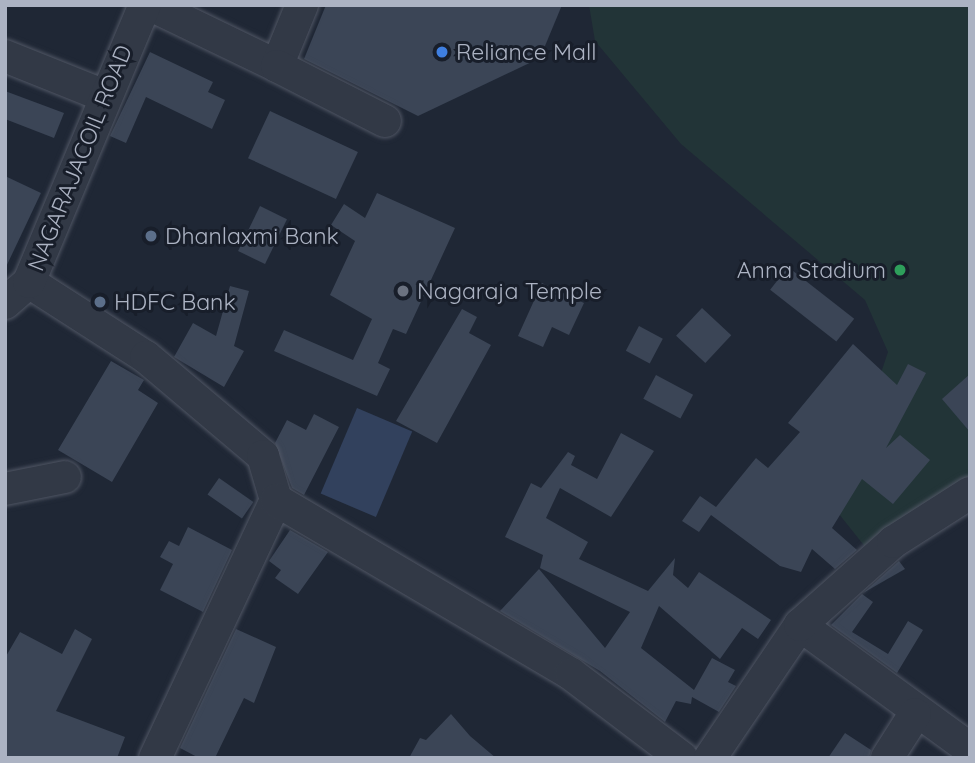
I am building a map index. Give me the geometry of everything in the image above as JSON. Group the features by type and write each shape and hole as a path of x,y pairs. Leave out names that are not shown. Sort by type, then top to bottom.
{"street":[{"name":"NAGARAJACOIL ROAD","path":"5,303 29,282 145,5"},
{"path":"151,5 386,121"},
{"path":"277,66 302,5"},
{"path":"5,56 105,96"},
{"path":"29,282 146,357 263,456 276,500 155,758"},
{"path":"5,489 65,477"},
{"path":"709,758 800,625 893,542 970,493"},
{"path":"276,500 571,674 682,758"},
{"path":"800,625 915,714 970,749"},
{"path":"887,758 915,714"}],"shaded area":[{"name":"Anna Stadium","path":"589,5 970,5 970,475 870,553 835,509 888,352 865,300 681,144 595,41"}],"water":[{"path":"357,408 412,431 376,517 321,494"}],"building":[{"path":"326,5 562,5 540,58 418,116 304,59"},
{"path":"150,52 213,82 208,92 225,100 212,129 146,97 126,143 110,136"},
{"path":"5,91 64,113 54,138 5,119"},
{"path":"270,111 358,152 336,199 248,158"},
{"path":"5,176 41,193 5,269"},
{"path":"377,193 455,228 406,334 393,329 378,363 390,369 377,396 274,351 284,330 353,360 372,319 330,295 355,241 331,225 344,204 365,218"},
{"path":"260,206 287,219 265,264 238,251"},
{"path":"788,267 854,319 836,342 770,290"},
{"path":"542,283 584,303 569,335 552,327 543,347 518,336"},
{"path":"230,286 249,291 234,346 244,351 224,387 174,357 193,323 216,336"},
{"path":"702,308 731,335 705,363 676,336"},
{"path":"462,309 477,317 469,333 491,345 437,443 396,421"},
{"path":"639,326 663,339 650,363 626,351"},
{"path":"853,344 897,385 908,364 926,373 886,448 900,435 930,460 893,504 862,479 832,528 857,550 835,569 812,549 801,572 780,566 711,515 699,532 682,521 700,496 716,507 756,458 768,468 800,432 788,423"},
{"path":"111,361 144,380 138,390 158,403 112,482 58,450"},
{"path":"970,374 970,432 942,399"},
{"path":"656,375 693,395 680,419 643,399"},
{"path":"314,414 339,427 304,495 292,488 275,443 287,420 306,430"},
{"path":"621,433 654,451 611,517 560,488 546,518 588,542 579,559 648,591 675,558 673,575 688,588 699,572 771,620 758,639 742,628 720,659 659,606 641,648 694,690 712,658 735,670 728,682 736,686 719,712 692,697 691,704 676,701 665,722 600,671 500,611 539,569 605,648 630,612 540,568 543,555 505,537 531,483 541,488 568,452 575,456 571,465 597,479"},
{"path":"219,478 253,502 242,518 208,494"},
{"path":"188,527 232,550 203,612 160,590 173,564 160,557 169,541 179,546"},
{"path":"290,530 328,552 298,594 275,578 281,570 269,561"},
{"path":"899,561 905,569 863,593"},
{"path":"862,594 873,602 852,632 888,654 908,621 923,630 897,673 831,625"},
{"path":"75,629 92,639 56,711 125,737 117,758 5,758 5,658 20,632 62,654"},
{"path":"236,629 276,647 254,703 244,698 215,758 199,758 180,748"},
{"path":"451,714 470,736 496,758 409,758 420,738 426,740"},
{"path":"845,733 871,750 869,758 828,758"}],"place":[{"name":"Reliance Mall","path":"442,52"},
{"name":"Dhanlaxmi Bank","path":"151,236"},
{"name":"Anna Stadium","path":"900,270"},
{"name":"Nagaraja Temple","path":"403,291"},
{"name":"HDFC Bank","path":"100,302"}]}
